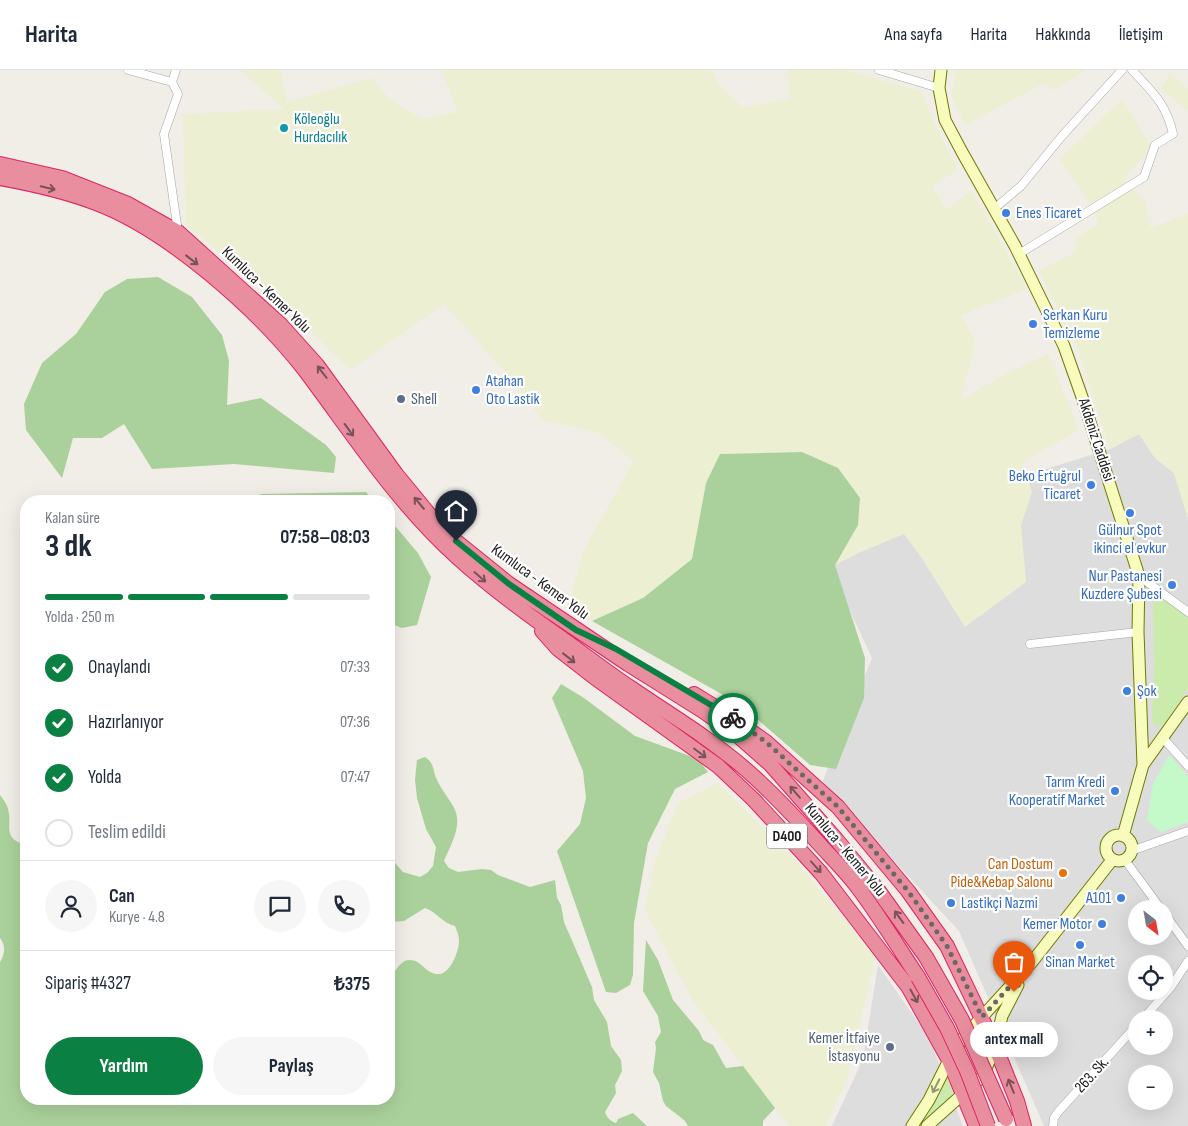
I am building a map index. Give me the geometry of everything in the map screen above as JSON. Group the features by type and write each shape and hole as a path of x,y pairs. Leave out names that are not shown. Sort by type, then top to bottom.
{"highway":[{"name":"Kumluca - Kemer Yolu","path":"0,164 62,178 128,204 178,232 281,325 317,365 396,474 442,530 509,584 576,630 703,711 753,748 770,764 878,890 926,957 962,1020 1008,1122"},
{"name":"Kumluca - Kemer Yolu","path":"0,178 50,188 98,204 147,230 195,263 238,300 273,334 302,367 383,478 409,510 464,564 486,583 630,688 709,740 743,767 772,794 857,887 918,977 947,1028 988,1126"},
{"name":"Kumluca - Kemer Yolu","path":"523,610 558,649 649,718 711,761 754,800 821,873 909,988 949,1060 976,1126"},
{"path":"576,630 616,649 725,713 766,742 838,807 908,891 947,946 995,1046 1017,1101 1024,1126"}],"street":[{"path":"128,70 172,82"},
{"path":"176,70 172,82 178,94 164,134 178,232"},
{"path":"879,70 939,88"},
{"name":"Akdeniz Caddesi","path":"941,70 939,88 946,120 1019,254 1064,346 1082,396 1139,576 1138,632 1143,765 1122,836"},
{"path":"994,209 1021,186 1062,136 1122,70"},
{"path":"1019,254 1144,177 1155,144 1173,134 1169,117 1159,100 1132,70"},
{"path":"1139,576 1188,612"},
{"path":"1030,644 1138,632"},
{"path":"1143,765 1188,702"},
{"path":"1162,737 1188,766"},
{"path":"1156,900 1128,855 1131,845 1128,839 1116,835 1106,843 1107,855 1116,861 1128,855 1188,831"},
{"path":"912,1126 936,1088 949,1060 962,1039 1032,962 1112,860"},
{"path":"1173,925 1188,946"},
{"path":"1150,1010 1171,987 1188,961"},
{"path":"927,1126 983,1076 995,1046 1002,1016 1032,962"},
{"name":"263. Sk.","path":"1053,1126 1054,1118 1058,1112 1128,1035"}],"shaded area":[{"path":"1139,434 1155,458 1174,473 1188,518 1188,1126 1044,1126 959,931 822,783 872,658 827,562 936,503 1110,449"},
{"path":"878,965 929,1038 963,1126 832,1126 863,1059"}],"green space":[{"path":"280,70 287,102 372,78 387,96 422,119 458,112 441,70 712,70 719,86 743,107 791,99 787,70 846,70 922,92 934,123 958,170 932,186 946,210 972,191 1027,289 961,315 975,342 961,400 1009,372 1048,354 1079,430 1022,462 1032,492 1021,525 1026,582 965,627 921,557 904,534 835,565 858,525 802,452 721,454 706,483 692,559 643,598 592,621 567,608 585,548 634,461 598,432 542,420 511,378 444,304 350,370 287,308 186,225 183,114 284,109 241,71"},
{"path":"955,70 1084,70 1054,90 1044,83 965,125 952,97"},
{"path":"1170,73 1188,89 1188,111 1161,89"},
{"path":"1122,99 1152,148 1124,178 1145,201 1150,228 1188,214 1188,518 1174,473 1155,458 1139,434 1110,449 1079,352 1039,271 1076,252 1076,237 1098,225 1095,210 1060,159"},
{"path":"158,277 192,297 222,335 229,361 227,405 261,398 326,445 336,457 334,473 234,464 152,469 124,424 102,438 73,438 62,478 26,430 24,404 42,363 76,334 105,292 127,279"},
{"path":"802,452 838,468 860,498 858,525 835,565 865,658 864,698 836,769 810,765 741,705 592,621 643,598 692,559 706,483 720,454"},
{"path":"366,492 369,495 259,495"},
{"path":"395,526 418,553 431,577 417,625 402,628 395,625"},
{"path":"1156,599 1168,600 1188,615 1188,689 1165,723 1158,727 1152,721 1154,663 1153,603"},
{"path":"561,684 584,698 635,736 698,759 708,772 675,789 648,843 634,923 633,975 630,985 616,993 606,992 557,851 580,824 586,798 583,771 552,698"},
{"path":"1169,755 1188,776 1188,822 1161,832 1147,820 1153,784"},
{"path":"425,757 432,764 435,776 456,813 457,827 444,861 449,868 458,872 482,869 491,870 498,875 530,887 555,880 557,898 561,905 564,922 592,987 594,1000 607,1022 611,1046 621,1060 622,1071 615,1085 616,1093 605,1112 609,1119 616,1123 618,1119 633,1113 647,1126 0,1126 0,962 4,950 0,938 0,795 8,809 11,835 13,839 20,843 20,1105 395,1105 395,971 403,962 413,960 427,970 440,974 451,965 459,945 459,937 455,926 450,925 425,908 404,921 395,922 395,863 403,872 420,877 433,866 436,847 426,829 417,798 415,780 417,760"},
{"path":"718,783 796,861 875,957 848,1075 826,1126 789,1126 692,999 645,910 655,861 678,803"},
{"path":"646,940 658,960 673,1000 699,1031 703,1040 713,1045 726,1068 743,1066 775,1108 763,1121 763,1126 688,1126 684,1120 666,1106 659,1083 653,1072 655,1042 661,1032 658,1016 643,991"},
{"path":"949,1073 957,1090 925,1119 922,1118 938,1098"}],"way so far":[{"path":"733,718 766,742 838,807 908,891 947,946 982,1017 1032,962 1014,992"}],"place":[{"name":"Köleoğlu Hurdacılık","path":"284,128"},
{"name":"Enes Ticaret","path":"1006,213"},
{"name":"Serkan Kuru Temizleme","path":"1033,324"},
{"name":"Atahan Oto Lastik","path":"476,390"},
{"name":"Shell","path":"401,399"},
{"name":"Beko Ertuğrul Ticaret","path":"1091,485"},
{"name":"Gülnur Spot ikinci el evkur","path":"1130,513"},
{"name":"Nur Pastanesi Kuzdere Şubesi","path":"1172,585"},
{"name":"Şok","path":"1127,691"},
{"name":"Tarım Kredi Kooperatif Market","path":"1115,791"},
{"name":"Can Dostum Pide&Kebap Salonu","path":"1063,873"},
{"name":"A101","path":"1121,898"},
{"name":"Lastikçi Nazmi","path":"951,903"},
{"name":"Kemer Motor","path":"1102,924"},
{"name":"Sinan Market","path":"1080,945"},
{"name":"antex mall","path":"1014,992"},
{"name":"Kemer İtfaiye İstasyonu","path":"890,1047"}],"route":[{"path":"456,541 509,584 576,630 616,649 733,718"}]}
